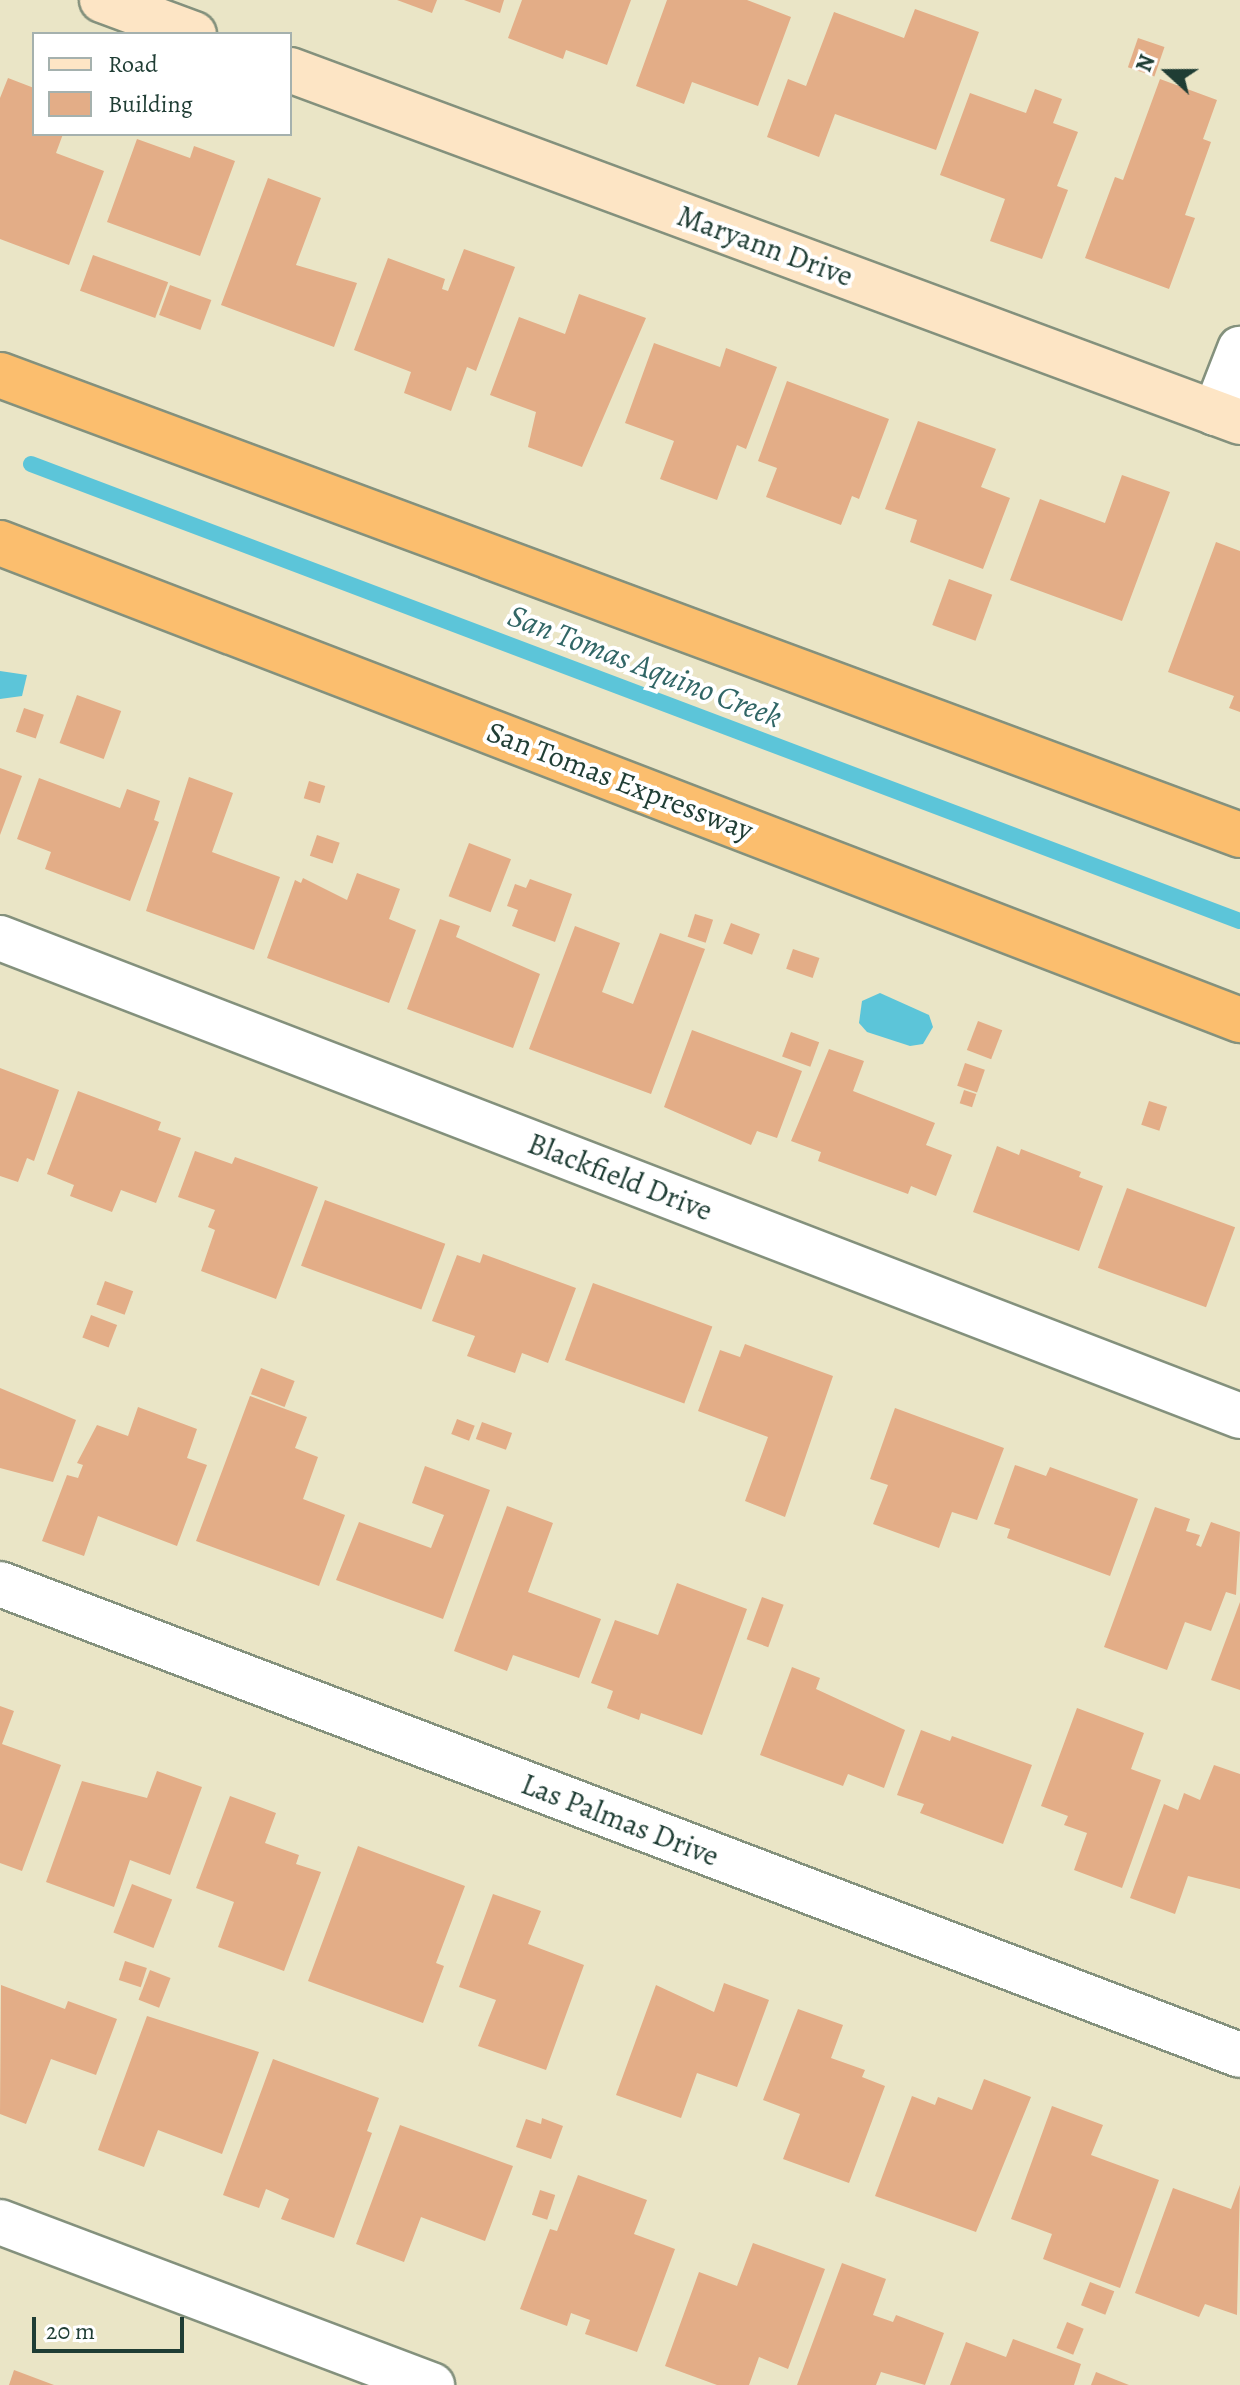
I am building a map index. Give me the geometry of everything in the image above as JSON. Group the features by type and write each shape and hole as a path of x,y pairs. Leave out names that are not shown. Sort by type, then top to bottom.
{"highway":[{"path":"0,375 1240,835"},
{"name":"San Tomas Expressway","path":"0,543 1240,1020"}],"street":[{"path":"102,0 189,32"},
{"name":"Maryann Drive","path":"292,71 1228,417"},
{"path":"1228,417 1240,349"},
{"name":"Blackfield Drive","path":"0,938 1240,1416"},
{"name":"Las Palmas Drive","path":"0,1584 1240,2055"},
{"path":"0,2222 432,2385"}],"water":[{"path":"0,671 27,675 22,696 0,699"},
{"path":"880,993 929,1015 933,1027 923,1044 910,1046 867,1032 859,1023 862,1001"}],"building":[{"path":"397,0 437,0 432,13"},
{"path":"464,0 504,0 500,13"},
{"path":"522,0 631,0 607,65 566,50 563,59 508,38"},
{"path":"667,0 747,0 791,17 758,106 692,82 684,104 636,86"},
{"path":"915,9 979,32 936,150 835,114 819,157 767,137 788,79 806,86 834,12 904,38"},
{"path":"1138,38 1164,47 1154,76 1128,67"},
{"path":"8,78 32,87 32,136 62,136 56,153 104,171 69,265 0,239 0,98"},
{"path":"1160,79 1217,100 1203,139 1211,142 1185,215 1195,218 1169,289 1085,258 1115,177 1123,180"},
{"path":"1035,89 1062,99 1053,123 1078,132 1057,186 1068,190 1042,259 990,241 1005,199 940,175 970,93 1026,113"},
{"path":"137,139 190,158 194,146 235,161 200,256 107,222"},
{"path":"268,178 321,198 296,265 357,283 334,347 221,305"},
{"path":"464,249 515,267 476,371 467,367 451,411 404,393 411,372 354,350 388,258 445,279 442,289 448,291"},
{"path":"93,255 168,282 155,318 80,291"},
{"path":"170,285 211,300 200,330 159,315"},
{"path":"579,294 646,318 582,467 528,447 536,412 490,395 519,317 565,334"},
{"path":"654,343 720,367 726,348 777,367 746,449 737,445 717,500 660,479 674,441 625,423"},
{"path":"787,381 889,419 859,499 852,496 841,525 766,497 777,468 758,461"},
{"path":"918,421 996,449 981,487 1010,498 983,569 910,542 917,520 885,509"},
{"path":"1122,475 1170,492 1122,621 1010,580 1040,499 1105,523"},
{"path":"1216,542 1240,551 1240,712 1229,708 1234,696 1168,672"},
{"path":"949,579 992,595 975,641 932,625"},
{"path":"77,695 121,711 104,759 60,743"},
{"path":"24,708 44,715 36,738 16,732"},
{"path":"0,768 22,776 0,835"},
{"path":"189,777 233,793 212,852 280,877 254,950 146,911"},
{"path":"39,778 120,808 127,789 160,801 154,820 159,822 130,901 45,869 51,852 17,839"},
{"path":"309,781 325,786 320,803 304,798"},
{"path":"317,835 340,843 333,864 310,856"},
{"path":"469,843 511,859 491,912 449,896"},
{"path":"357,873 400,889 389,919 416,930 389,1003 267,958 295,880 301,883 303,878 347,900"},
{"path":"530,879 572,894 555,942 512,926 518,910 507,906 515,884 526,888"},
{"path":"695,914 713,920 706,943 688,937"},
{"path":"440,919 460,926 456,937 540,974 513,1048 407,1009"},
{"path":"731,923 760,934 752,955 723,944"},
{"path":"575,926 620,943 602,992 633,1004 660,933 705,949 651,1094 529,1049"},
{"path":"793,949 819,958 813,978 786,969"},
{"path":"978,1021 1002,1030 991,1059 967,1050"},
{"path":"692,1030 802,1071 777,1138 757,1131 751,1145 664,1107"},
{"path":"791,1032 819,1042 810,1067 782,1056"},
{"path":"829,1049 864,1061 853,1091 935,1123 926,1145 952,1155 936,1196 911,1186 908,1194 818,1161 821,1152 791,1141"},
{"path":"965,1063 985,1070 977,1093 957,1086"},
{"path":"0,1068 59,1090 34,1161 27,1158 18,1182 0,1176"},
{"path":"964,1090 976,1094 972,1107 960,1103"},
{"path":"78,1091 161,1122 158,1130 181,1138 156,1203 121,1190 112,1212 70,1196 74,1185 47,1174"},
{"path":"1149,1101 1167,1107 1159,1131 1141,1125"},
{"path":"997,1146 1019,1155 1021,1149 1081,1172 1079,1177 1103,1186 1079,1251 973,1212"},
{"path":"195,1151 232,1164 235,1157 318,1187 276,1299 201,1271 215,1230 208,1227 215,1210 178,1197"},
{"path":"1127,1188 1235,1227 1206,1307 1098,1268"},
{"path":"325,1200 445,1244 421,1310 301,1266"},
{"path":"483,1254 576,1288 548,1363 522,1353 515,1373 467,1356 475,1336 432,1321 457,1255 480,1263"},
{"path":"105,1281 133,1291 125,1315 96,1304"},
{"path":"593,1283 712,1326 684,1403 565,1360"},
{"path":"91,1315 117,1325 109,1347 82,1337"},
{"path":"745,1344 833,1376 785,1517 745,1501 768,1437 698,1411 720,1350 740,1357"},
{"path":"261,1368 295,1381 285,1407 251,1394"},
{"path":"0,1388 76,1420 53,1482 0,1468"},
{"path":"250,1396 307,1417 295,1448 318,1457 303,1499 345,1515 319,1586 196,1541"},
{"path":"138,1407 197,1429 187,1458 207,1465 177,1546 98,1516 84,1556 42,1541 67,1475 78,1478 83,1465 77,1463 97,1425 128,1436"},
{"path":"895,1408 1004,1448 977,1520 952,1512 939,1548 873,1524 888,1485 870,1479"},
{"path":"457,1419 475,1426 469,1441 451,1434"},
{"path":"482,1422 512,1433 506,1450 476,1439"},
{"path":"1015,1465 1046,1476 1050,1467 1138,1499 1110,1576 1007,1538 1010,1529 994,1524"},
{"path":"425,1466 490,1490 443,1619 336,1580 359,1522 431,1548 444,1515 412,1503"},
{"path":"507,1506 553,1523 528,1592 601,1619 579,1678 513,1655 507,1671 454,1651"},
{"path":"1155,1507 1190,1519 1186,1531 1200,1535 1196,1545 1201,1547 1211,1522 1240,1532 1236,1595 1226,1592 1211,1631 1185,1622 1167,1670 1104,1647"},
{"path":"677,1583 747,1609 702,1735 641,1713 639,1720 607,1708 613,1691 591,1683 615,1620 658,1635"},
{"path":"762,1597 784,1605 768,1647 747,1639"},
{"path":"1240,1602 1240,1690 1211,1680"},
{"path":"792,1667 820,1678 816,1689 905,1730 884,1788 848,1774 843,1786 760,1755"},
{"path":"0,1706 14,1711 2,1744 61,1765 22,1871 0,1863"},
{"path":"1077,1708 1144,1733 1131,1769 1161,1780 1122,1888 1074,1870 1087,1833 1064,1825 1068,1816 1041,1806"},
{"path":"921,1730 950,1741 952,1736 1032,1765 1003,1844 920,1813 924,1804 897,1795"},
{"path":"1214,1765 1240,1774 1240,1889 1188,1876 1175,1914 1130,1898 1164,1804 1178,1810 1184,1793 1200,1800"},
{"path":"157,1771 202,1787 170,1875 130,1860 114,1907 46,1882 82,1781 147,1798"},
{"path":"230,1796 276,1813 265,1843 299,1855 296,1864 321,1872 284,1971 218,1947 234,1902 196,1888"},
{"path":"358,1846 465,1886 436,1963 444,1966 423,2023 308,1981"},
{"path":"132,1884 172,1899 154,1948 113,1933"},
{"path":"493,1894 541,1911 528,1944 584,1965 546,2070 478,2046 496,2000 459,1987"},
{"path":"125,1961 147,1968 141,1987 119,1980"},
{"path":"150,1970 171,1978 159,2008 139,2000"},
{"path":"724,1983 769,2000 737,2087 697,2073 681,2118 616,2095 656,1985 714,2012"},
{"path":"1,1985 65,2009 68,2001 117,2019 96,2075 51,2059 26,2124 0,2114"},
{"path":"798,2009 843,2025 831,2058 865,2070 862,2077 885,2086 849,2183 783,2159 800,2114 763,2100"},
{"path":"147,2016 259,2052 222,2154 158,2130 144,2167 98,2150"},
{"path":"273,2059 379,2098 367,2131 372,2133 334,2238 281,2219 289,2199 266,2189 259,2208 223,2195"},
{"path":"984,2079 1031,2097 976,2232 875,2196 912,2096 935,2105 938,2097 972,2110"},
{"path":"1052,2106 1103,2125 1091,2155 1159,2180 1120,2288 1043,2259 1052,2234 1011,2219"},
{"path":"542,2118 563,2126 551,2159 516,2147 526,2119 541,2124"},
{"path":"400,2125 513,2166 485,2241 421,2217 404,2262 356,2244"},
{"path":"578,2175 647,2200 634,2234 675,2249 637,2352 585,2334 590,2320 571,2313 567,2326 520,2309 550,2229 557,2231"},
{"path":"1240,2185 1237,2315 1205,2304 1199,2317 1135,2293 1173,2188 1231,2209"},
{"path":"540,2190 555,2195 547,2220 532,2215"},
{"path":"753,2243 825,2269 788,2369 759,2357 749,2385 717,2385 665,2366 699,2272 737,2286"},
{"path":"842,2263 886,2279 873,2315 893,2322 896,2315 944,2333 925,2385 881,2372 876,2385 797,2385"},
{"path":"1090,2282 1114,2291 1105,2315 1081,2305"},
{"path":"1067,2322 1084,2329 1073,2355 1057,2348"},
{"path":"1013,2339 1081,2364 1074,2385 950,2385 966,2342 1006,2357"},
{"path":"14,2370 54,2385 9,2385"},
{"path":"1096,2372 1129,2385 1091,2385"}],"waterway":[{"name":"San Tomas Aquino Creek","path":"31,464 1240,921"}]}
